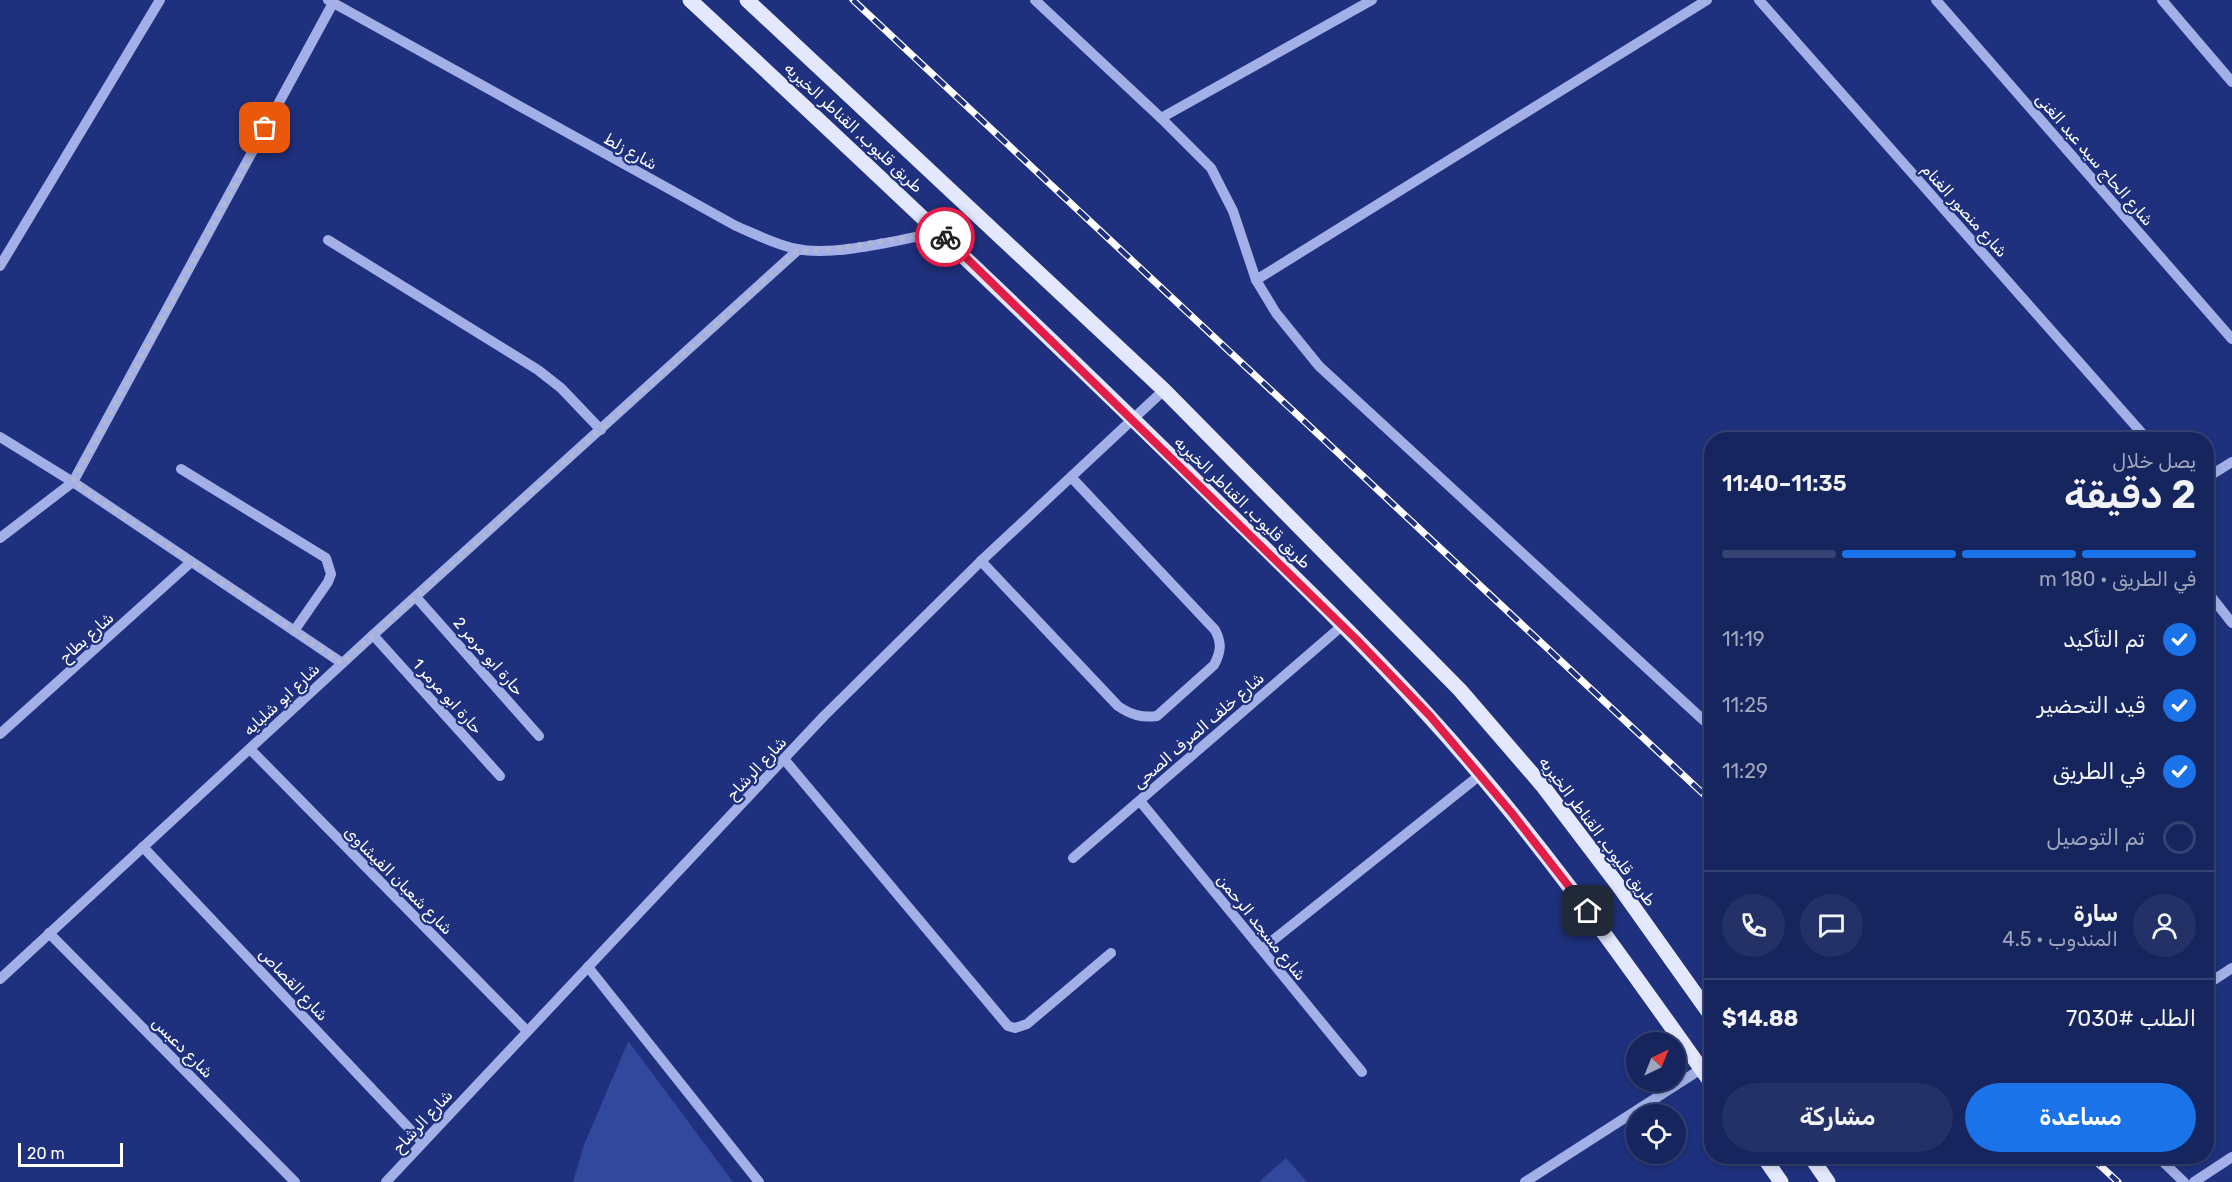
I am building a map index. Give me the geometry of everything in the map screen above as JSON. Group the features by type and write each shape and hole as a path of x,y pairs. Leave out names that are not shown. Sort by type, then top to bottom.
{"main road":[{"name":"طريق قليوب, القناطر الخيريه","path":"690,0 940,232 1343,625 1430,716 1511,812 1588,911 1704,1073"},
{"name":"طريق قليوب, القناطر الخيريه","path":"747,0 1164,390 1460,690 1542,785 1618,885 1704,1006"},
{"path":"1769,1164 1781,1182"},
{"path":"1816,1164 1828,1182"}],"street":[{"path":"0,266 160,0"},
{"path":"1035,0 1211,168 1233,212 1256,280 1276,313 1319,366 1704,721"},
{"path":"1161,118 1372,0"},
{"path":"1256,280 1707,0"},
{"name":"شارع منصور الغنام","path":"1759,0 2141,432"},
{"name":"شارع الحاج سيد عبد الغنى","path":"1936,0 2232,339"},
{"path":"2162,0 2232,82"},
{"path":"0,538 73,482 330,1"},
{"name":"شارع زلط","path":"330,1 736,226 798,250 829,250 940,232"},
{"path":"328,240 538,370 561,388 600,430"},
{"name":"شارع ابو شلبايه","path":"0,979 342,663 798,250"},
{"name":"شارع الرشاح","path":"386,1182 824,717 981,561 1164,390"},
{"path":"0,437 73,482 342,663"},
{"path":"2214,473 2231,463"},
{"path":"181,469 326,558 331,574 328,582 294,631"},
{"path":"981,561 1118,706 1127,712 1147,718 1157,716 1214,665 1219,656 1221,644 1215,630 1072,478"},
{"name":"شارع بطاح","path":"0,734 192,562"},
{"name":"حارة ابو مرمر 2","path":"416,597 539,736"},
{"path":"2214,600 2232,623"},
{"name":"شارع خلف الصرف الصحى","path":"1073,858 1343,625"},
{"name":"حارة ابو مرمر 1","path":"373,635 500,776"},
{"name":"شارع شعبان الفيشاوى","path":"250,749 527,1031"},
{"path":"784,759 1008,1026 1015,1028 1027,1024 1111,953"},
{"path":"1262,949 1480,776"},
{"name":"شارع مسجد الرحمن","path":"1140,801 1362,1072"},
{"name":"شارع القصاص","path":"143,847 422,1142"},
{"name":"شارع دعبس","path":"49,933 295,1182"},
{"path":"588,967 759,1182"},
{"path":"2214,981 2232,969"},
{"path":"1525,1182 1701,1069"},
{"path":"2194,1182 2232,1157"},
{"path":"2165,1164 2184,1182"}],"shaded area":[{"path":"628,1042 733,1182 573,1182 584,1145"},
{"path":"1286,1158 1307,1182 1259,1182"}],"railway":[{"path":"853,0 1704,795"},
{"path":"2099,1164 2118,1182"}],"way so far":[{"path":"265,128 73,482 342,663 798,250 829,250 862,246 940,232 945,237"}],"route":[{"path":"945,237 1327,609 1430,716 1511,812 1588,911"}]}
